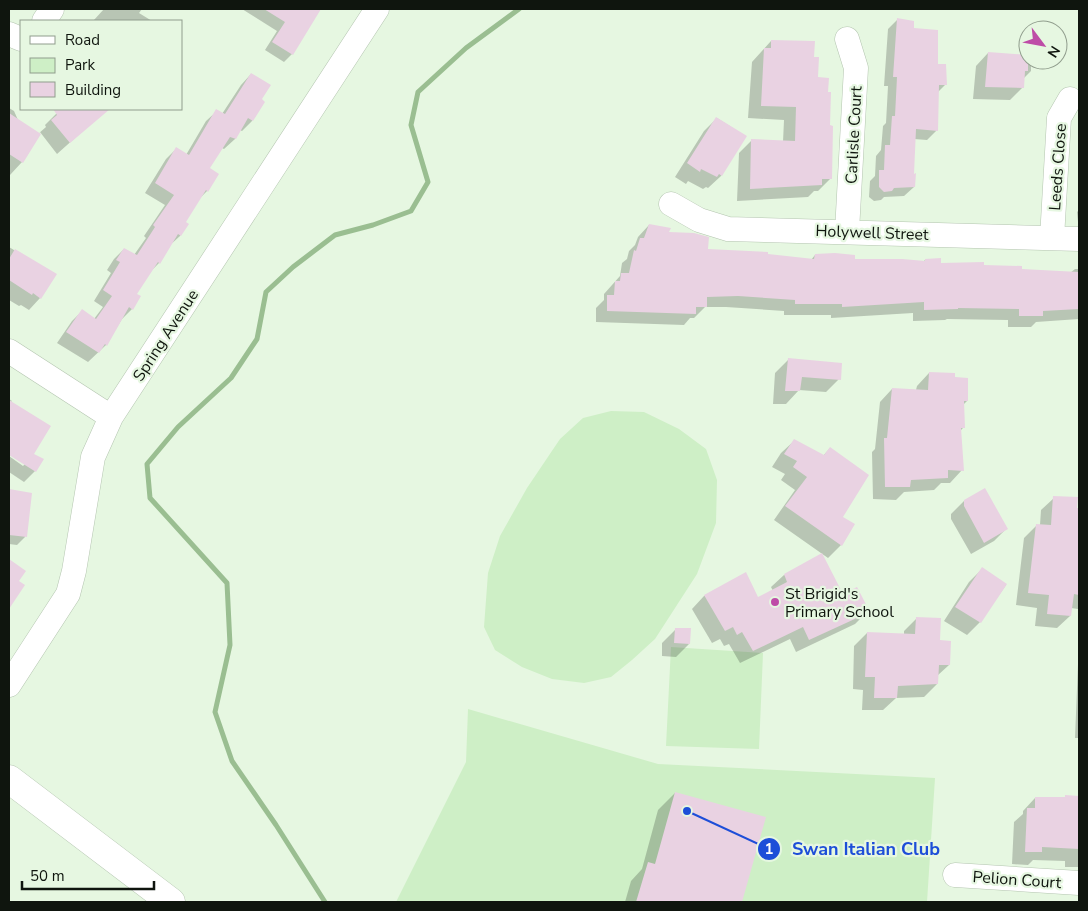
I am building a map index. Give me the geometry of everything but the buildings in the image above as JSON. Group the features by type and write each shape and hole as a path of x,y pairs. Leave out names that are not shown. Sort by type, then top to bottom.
{"main road":[{"path":"9,779 171,902"}],"street":[{"path":"45,20 52,9"},
{"name":"Spring Avenue","path":"9,686 68,594 74,571 93,457 112,417 377,9"},
{"name":"Carlisle Court","path":"846,40 856,68 847,231"},
{"name":"Leeds Close","path":"1052,238 1059,118 1070,99"},
{"name":"Holywell Street","path":"671,204 699,220 728,229 1079,239"},
{"path":"9,351 112,417"},
{"name":"Pelion Court","path":"955,875 1079,884"}],"green space":[{"path":"611,411 644,412 679,429 706,449 717,480 716,523 697,574 655,639 611,677 584,683 552,679 522,667 495,650 484,627 488,573 500,536 527,488 560,439 583,418"},
{"path":"671,647 763,653 759,749 666,746"},
{"path":"468,709 658,764 935,778 927,902 396,902 466,762"}],"waterway":[{"path":"325,902 232,761 215,712 230,645 227,583 150,498 147,464 178,427 231,378 257,339 266,292 293,267 335,235 373,225 411,211 428,182 411,125 418,92 466,48 519,9"}],"place":[{"name":"St Brigid's Primary School","path":"775,602"},
{"name":"Swan Italian Club","path":"687,811"}]}
